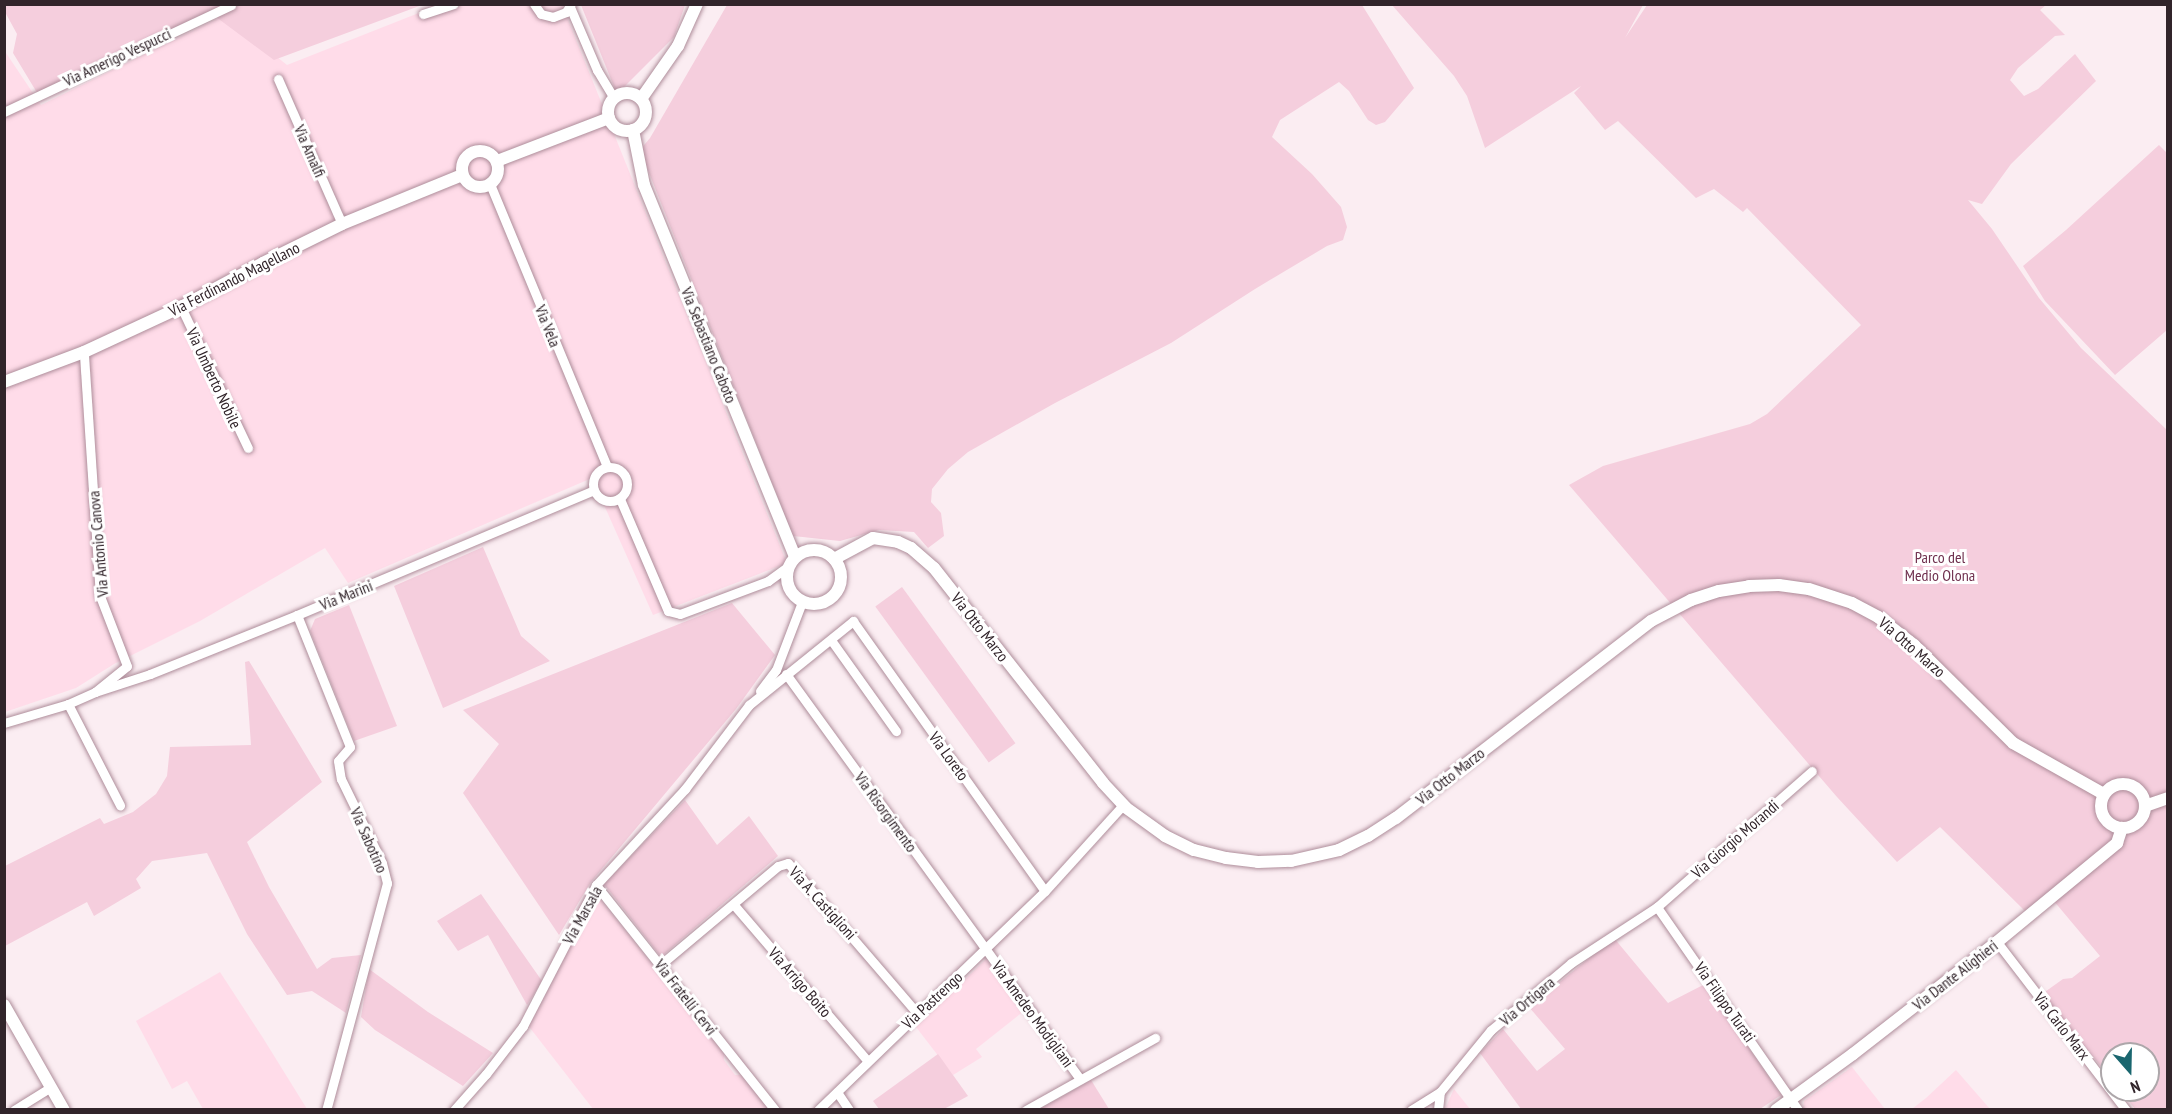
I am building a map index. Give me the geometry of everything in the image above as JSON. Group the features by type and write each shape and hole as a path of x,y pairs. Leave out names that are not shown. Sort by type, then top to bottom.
{"street":[{"path":"423,14 453,4"},
{"path":"534,4 541,14 553,17 566,12 570,6"},
{"path":"641,99 678,46 697,4"},
{"name":"Via Amerigo Vespucci","path":"4,112 231,5"},
{"path":"570,6 597,70 614,98"},
{"name":"Via Amalfi","path":"278,79 342,224"},
{"path":"631,93 641,99 646,110 643,122 633,130 616,128 609,118 608,107 614,98 631,93"},
{"path":"497,161 609,118"},
{"name":"Via Sebastiano Caboto","path":"633,130 644,185 792,561"},
{"path":"477,150 489,152 497,161 497,177 490,184 474,186 462,175 463,162 477,150"},
{"name":"Via Ferdinando Magellano","path":"4,382 84,352 181,307 263,262 342,224 462,175"},
{"name":"Via Vela","path":"490,184 607,467 618,469 626,478 627,489 620,499 669,611 680,614 768,582 792,561"},
{"name":"Via Umberto Nobile","path":"181,307 248,448"},
{"name":"Via Antonio Canova","path":"4,723 68,705 94,692 127,666 100,596 84,352"},
{"path":"607,467 594,478 594,490 605,501 620,499"},
{"name":"Via Marini","path":"94,692 150,674 297,615 594,490"},
{"name":"Via Otto Marzo","path":"834,559 873,538 898,542 926,560 1123,805 1165,836 1194,850 1226,858 1258,862 1291,861 1339,850 1368,836 1396,818 1651,621 1677,606 1705,595 1734,588 1764,585 1794,587 1823,593 1852,603 1878,617 1914,645 2013,743 2104,794"},
{"path":"819,550 834,559 841,576 836,593 820,603 802,602 790,590 787,582 792,561 802,552 819,550"},
{"name":"Via Marsala","path":"454,1110 486,1074 523,1026 596,885 685,789 776,670 802,602"},
{"name":"Via Sabotino","path":"297,615 350,747 338,761 341,779 382,863 387,883 387,894 326,1110"},
{"name":"Via Marsala","path":"749,705 853,621"},
{"name":"Via Loreto","path":"853,621 1045,891"},
{"path":"831,640 896,731"},
{"name":"Via Risorgimento","path":"786,674 985,950"},
{"path":"68,705 120,805"},
{"name":"Via Giorgio Morandi","path":"1657,907 1812,771"},
{"path":"2122,828 2111,824 2103,816 2101,805 2104,794 2112,787 2121,784 2131,785 2139,790 2145,806"},
{"name":"Via Dante Alighieri","path":"1776,1110 1795,1104 1997,942 2116,843 2122,828 2133,825 2142,818 2145,806 2168,798"},
{"name":"Via Pastrengo","path":"818,1110 867,1060 1045,891 1123,805"},
{"name":"Via A. Castiglioni","path":"660,965 784,863 792,865 918,1014"},
{"name":"Via Fratelli Cervi","path":"596,885 775,1110"},
{"name":"Via Arrigo Boito","path":"734,905 867,1060"},
{"name":"Via Ortigara","path":"1411,1110 1440,1092 1491,1030 1571,963 1657,907"},
{"name":"Via Filippo Turati","path":"1657,907 1795,1104"},
{"name":"Via Carlo Marx","path":"1997,942 2126,1110"},
{"name":"Via Amedeo Modigliani","path":"985,950 1080,1079"},
{"path":"6,1012 64,1110"},
{"path":"1026,1110 1155,1038"},
{"path":"14,1110 51,1087"},
{"path":"837,1092 849,1110"},
{"path":"1438,1110 1440,1092"}],"shaded area":[{"path":"439,5 562,5 787,563 653,615 592,478 348,583 325,548 200,621 114,664 76,688 5,712 4,50 41,105 225,15 287,65"},
{"path":"601,900 724,1054 724,1060 735,1075 743,1075 771,1109 593,1109 527,1024 592,903"},
{"path":"986,959 1024,1011 976,1049 982,1057 953,1075 916,1027"},
{"path":"220,972 307,1109 203,1109 187,1081 172,1089 136,1021"},
{"path":"1852,1067 1885,1109 1803,1109 1804,1101"},
{"path":"1956,1070 1990,1109 1912,1109 1926,1098"},
{"path":"1454,1089 1470,1109 1445,1109"}],"green space":[{"path":"4,5 422,5 274,60 216,17 39,96 13,53 17,34 5,12"},
{"path":"581,5 685,5 674,37 617,94"},
{"path":"727,5 1362,5 1414,88 1385,122 1376,125 1368,120 1349,91 1339,82 1280,120 1272,137 1312,174 1341,207 1347,227 1343,240 1327,246 1255,289 1171,343 1055,403 968,452 948,469 932,489 931,502 941,513 944,536 928,548 914,532 879,530 840,541 793,536 640,150 650,138"},
{"name":"Parco del Medio Olona","path":"1392,5 1643,5 1625,38 1647,5 2046,5 2040,10 2065,35 2055,36 2018,68 2010,80 2024,96 2038,89 2075,54 2096,81 2011,164 1982,204 1968,200 1992,229 2039,298 2081,348 2167,430 2167,1109 2135,1109 2129,1102 2160,1102 2160,1042 2100,1042 2100,1065 2042,994 2063,979 2072,978 2100,956 2048,894 2025,911 1940,827 1897,862 1837,797 1569,485 1603,466 1750,424 1767,414 1861,325 1747,208 1743,212 1714,189 1696,198 1618,121 1605,130 1574,93 1581,86 1485,148 1467,96 1454,76"},
{"path":"2159,145 2168,154 2167,330 2115,375 2045,301 2023,266"},
{"path":"483,547 521,636 550,661 443,708 394,586"},
{"path":"902,587 1015,743 989,763 875,606"},
{"path":"732,603 775,655 736,709 591,882 559,935 463,793 499,744 463,710"},
{"path":"349,605 397,726 354,741 310,631 315,619"},
{"path":"249,661 322,782 247,842 269,887 317,969 332,958 361,955 346,1013 312,991 287,995 247,934 207,853 152,861 136,879 141,888 94,916 87,902 5,946 5,866 100,818 104,824 133,812 156,794 167,776 170,747 251,745 245,662"},
{"path":"685,800 717,845 749,816 778,856 661,957 604,884"},
{"path":"481,894 542,981 527,1005 488,935 458,951 437,921"},
{"path":"1614,938 1668,1003 1705,984 1781,1095 1760,1109 1521,1109 1480,1053 1503,1029 1537,1071 1565,1049 1529,1007"},
{"path":"369,969 428,1012 493,1053 463,1086 375,1030 361,1017"},
{"path":"938,1054 968,1096 944,1109 879,1109 873,1101"},
{"path":"1091,1080 1109,1109 1040,1109"}]}
